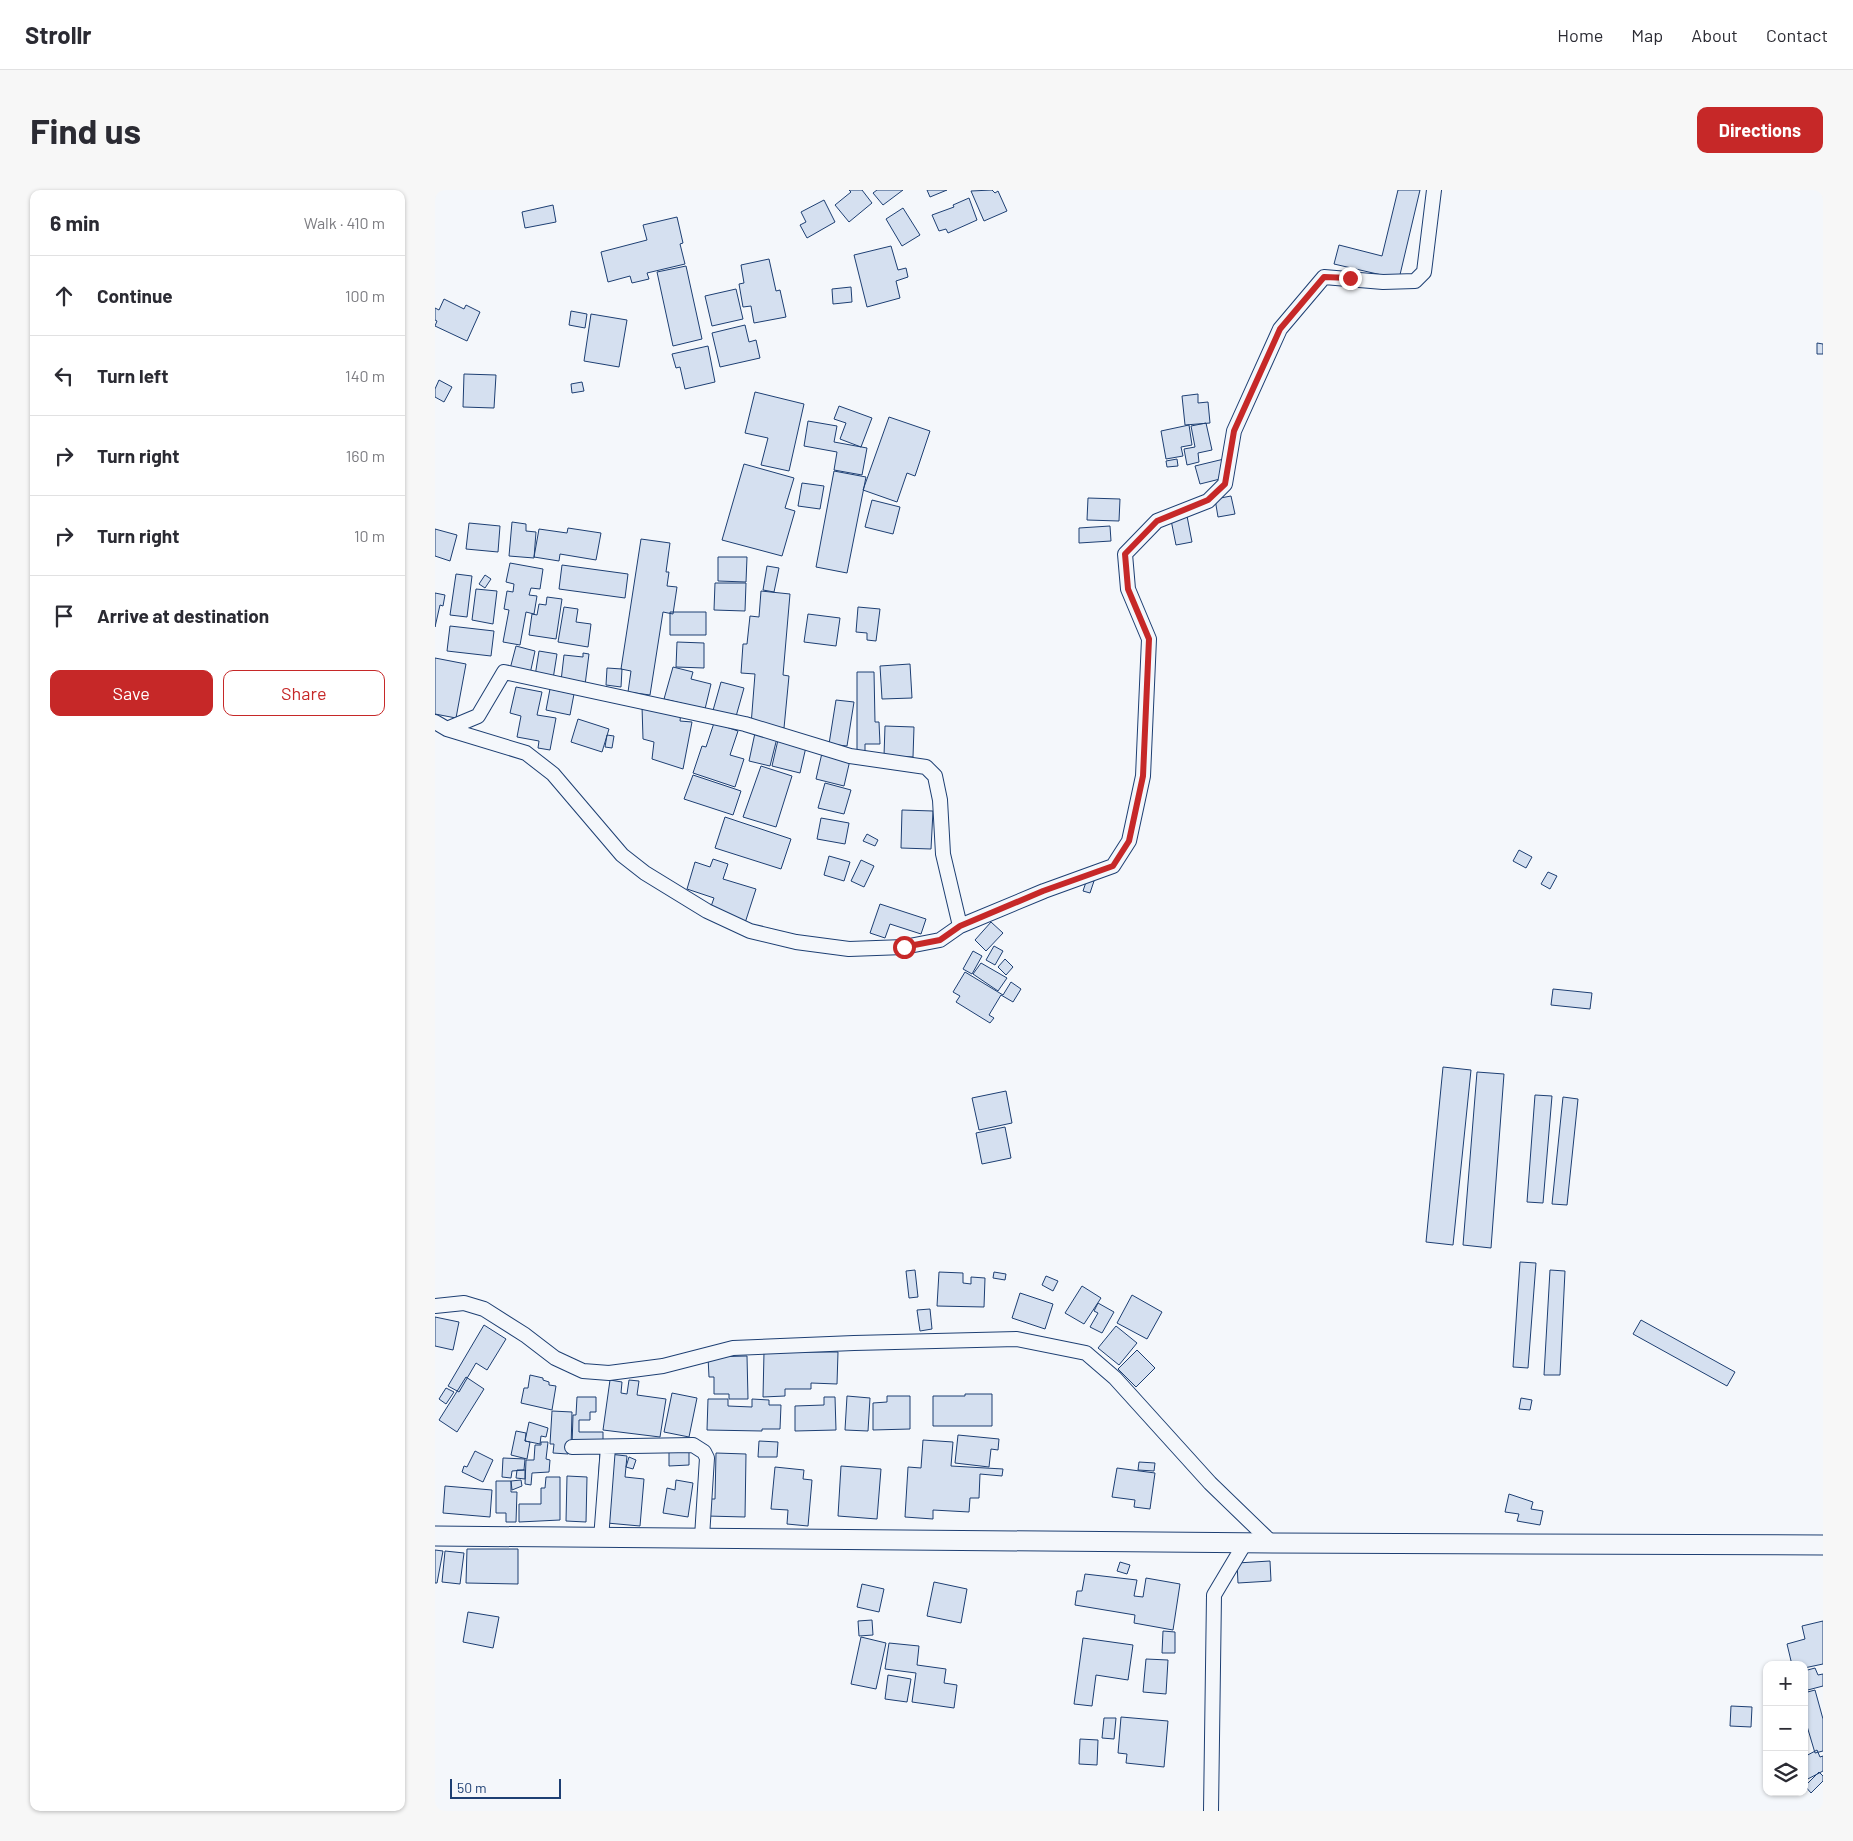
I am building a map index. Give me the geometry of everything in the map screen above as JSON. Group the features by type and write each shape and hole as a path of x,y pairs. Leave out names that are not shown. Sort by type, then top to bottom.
{"main road":[{"path":"435,1536 601,1539 701,1537 1245,1543 1823,1545"}],"street":[{"path":"435,722 447,729 526,753 553,774 622,855 645,874 707,911 750,931 796,942 849,949 904,947 940,940 960,926 1043,891 1113,866 1129,841 1143,776 1149,639 1128,589 1125,554 1157,521 1208,500 1225,484 1234,431 1280,329 1324,277 1399,282 1415,281 1424,272 1434,190"},
{"path":"447,729 478,716 503,672 745,724 850,756 926,767 935,776 940,800 943,854 960,926"},
{"path":"435,1306 464,1302 485,1310 525,1335 555,1358 583,1371 609,1373 663,1366 733,1348 845,1343 1017,1339 1086,1353 1115,1378 1210,1483 1272,1543"},
{"path":"572,1447 693,1445 704,1452 707,1458 701,1537"},
{"path":"601,1539 608,1447"},
{"path":"1211,1811 1215,1595 1245,1543"}],"building":[{"path":"849,190 862,190 872,203 849,222 835,205 851,192"},
{"path":"877,190 903,190 883,205 873,193"},
{"path":"927,190 947,190 930,197"},
{"path":"992,190 995,193 998,191 1007,211 984,221 971,191"},
{"path":"1398,190 1420,190 1399,279 1334,264 1339,245 1382,256"},
{"path":"969,198 977,220 948,233 946,229 939,231 932,215 954,207 953,205"},
{"path":"824,200 835,222 807,238 800,225 806,222 801,212"},
{"path":"553,205 556,222 525,228 522,212"},
{"path":"903,208 920,235 902,246 886,219"},
{"path":"677,217 683,243 680,244 685,264 647,273 649,279 632,283 630,276 608,282 601,252 647,240 643,225"},
{"path":"891,246 898,270 906,268 908,277 896,281 900,298 867,307 854,255"},
{"path":"769,259 776,291 780,290 786,317 754,323 751,306 743,307 739,284 744,283 741,265"},
{"path":"686,266 702,339 673,346 657,272"},
{"path":"851,287 852,302 833,304 832,289"},
{"path":"736,289 743,319 712,326 705,296"},
{"path":"444,299 464,309 466,305 480,312 467,341 435,326 437,321 435,320 435,308 439,310"},
{"path":"571,311 587,314 585,328 569,325"},
{"path":"591,314 627,320 619,367 584,361"},
{"path":"745,325 749,342 756,340 760,358 720,367 712,333"},
{"path":"1817,343 1823,344 1823,354 1817,354"},
{"path":"708,346 715,382 685,389 680,367 676,368 672,354"},
{"path":"464,374 496,375 494,408 463,407"},
{"path":"439,380 452,387 444,402 435,397 435,389"},
{"path":"582,382 584,391 572,393 571,384"},
{"path":"755,392 804,404 789,471 761,465 768,438 745,433"},
{"path":"1198,394 1198,403 1208,402 1210,423 1185,425 1182,396"},
{"path":"839,406 872,418 861,447 840,439 846,423 834,419"},
{"path":"889,417 930,431 915,476 907,473 897,502 863,490"},
{"path":"808,421 837,426 834,442 867,448 862,475 834,470 837,452 804,446"},
{"path":"1206,423 1212,450 1198,453 1199,462 1187,465 1184,449 1195,447 1191,426"},
{"path":"1189,425 1192,445 1181,447 1183,456 1166,459 1161,431"},
{"path":"1177,459 1178,466 1167,467 1166,461"},
{"path":"1224,459 1228,477 1200,484 1195,466"},
{"path":"744,464 794,478 785,508 795,511 782,556 722,540"},
{"path":"834,471 866,477 847,573 816,567"},
{"path":"802,483 824,486 820,509 798,506"},
{"path":"1231,496 1235,514 1218,517 1215,499"},
{"path":"1088,498 1120,499 1119,521 1087,520"},
{"path":"872,500 900,507 893,534 865,527"},
{"path":"1187,516 1192,542 1176,545 1171,520"},
{"path":"512,522 526,524 526,531 536,532 534,558 509,556"},
{"path":"469,523 500,526 498,552 466,549"},
{"path":"1110,526 1111,541 1079,543 1079,528"},
{"path":"568,528 601,533 596,560 560,554 559,561 534,557 539,529 567,533"},
{"path":"435,529 457,535 450,561 435,556"},
{"path":"641,539 670,543 666,572 669,572 667,586 677,587 673,614 663,612 650,695 628,692 631,671 621,669"},
{"path":"718,557 747,557 746,582 718,581"},
{"path":"510,563 543,569 540,589 531,588 529,595 537,596 534,614 526,612 520,645 503,642 509,610 504,609 507,591 513,592 514,584 506,582"},
{"path":"562,565 628,574 625,598 559,589"},
{"path":"767,566 779,568 774,592 763,590"},
{"path":"456,574 472,576 467,617 450,615"},
{"path":"485,575 491,579 485,588 479,584"},
{"path":"715,583 746,583 745,611 714,610"},
{"path":"476,589 497,591 493,624 472,620"},
{"path":"761,591 790,594 783,675 789,676 784,728 751,725 755,674 741,673 743,644 747,644 750,616 759,617"},
{"path":"435,593 445,595 443,606 440,605 435,627"},
{"path":"547,597 562,599 556,639 529,635 532,614 537,615 539,604 546,605"},
{"path":"564,607 578,609 576,622 591,624 588,647 558,642"},
{"path":"858,607 880,609 876,641 867,640 867,633 856,632"},
{"path":"670,612 706,612 706,635 670,635"},
{"path":"808,614 840,618 836,646 804,642"},
{"path":"450,626 494,631 491,656 447,651"},
{"path":"677,642 704,643 704,668 676,667"},
{"path":"516,646 535,651 530,674 510,669"},
{"path":"539,651 557,654 553,679 535,676"},
{"path":"583,653 589,654 585,685 561,681 564,655 583,657"},
{"path":"435,658 466,664 456,718 435,714"},
{"path":"910,664 912,698 882,699 880,666"},
{"path":"673,667 693,672 691,679 711,684 705,709 664,699"},
{"path":"607,668 622,669 621,687 606,685"},
{"path":"857,672 874,672 875,722 879,722 880,744 865,744 865,754 857,753"},
{"path":"721,682 744,688 735,720 712,714"},
{"path":"516,687 542,692 537,715 556,718 550,750 538,748 539,741 517,737 521,716 510,713"},
{"path":"550,689 574,694 570,715 546,710"},
{"path":"836,700 854,702 847,746 829,744"},
{"path":"642,706 681,712 680,721 692,722 683,769 652,759 654,742 643,739"},
{"path":"578,719 609,729 602,752 571,742"},
{"path":"714,723 738,731 730,755 744,759 735,787 693,773 702,746 706,747"},
{"path":"885,726 914,727 913,757 884,756"},
{"path":"755,733 777,738 770,766 749,761"},
{"path":"607,735 614,736 612,748 605,747"},
{"path":"778,740 806,747 800,773 772,766"},
{"path":"822,753 850,760 844,786 816,779"},
{"path":"761,766 792,776 776,827 743,817"},
{"path":"693,775 741,791 733,815 684,799"},
{"path":"825,783 851,790 844,814 818,808"},
{"path":"902,810 933,811 931,849 901,848"},
{"path":"725,817 791,839 781,869 715,848"},
{"path":"821,818 849,823 845,844 817,839"},
{"path":"867,834 878,840 875,846 863,841"},
{"path":"1519,850 1532,857 1526,868 1513,861"},
{"path":"829,856 850,862 844,881 824,875"},
{"path":"713,859 728,864 723,879 756,889 745,923 709,912 714,898 687,889 695,862 710,867"},
{"path":"861,860 874,866 864,887 851,881"},
{"path":"1548,872 1557,876 1550,889 1541,884"},
{"path":"1087,879 1094,881 1090,893 1083,891"},
{"path":"880,904 926,919 921,934 890,924 885,938 870,933"},
{"path":"991,922 1003,933 986,951 975,940"},
{"path":"994,946 1003,951 995,965 986,960"},
{"path":"973,951 982,956 972,974 963,969"},
{"path":"1005,959 1013,967 1006,975 998,967"},
{"path":"981,963 1007,978 998,991 973,974"},
{"path":"965,972 1003,995 1011,982 1021,989 1013,1002 1001,995 989,1015 994,1018 990,1023 956,1002 960,996 953,992"},
{"path":"1553,989 1592,993 1590,1009 1551,1005"},
{"path":"1443,1067 1471,1070 1453,1245 1426,1242"},
{"path":"1477,1072 1504,1074 1491,1248 1463,1245"},
{"path":"1006,1091 1012,1123 979,1130 972,1098"},
{"path":"1535,1095 1552,1096 1543,1203 1527,1202"},
{"path":"1563,1097 1578,1099 1567,1205 1552,1204"},
{"path":"1005,1127 1011,1158 982,1164 976,1133"},
{"path":"1520,1262 1536,1263 1528,1368 1513,1367"},
{"path":"915,1270 918,1297 909,1298 906,1271"},
{"path":"1550,1270 1565,1271 1560,1375 1544,1375"},
{"path":"939,1272 963,1273 963,1283 971,1284 971,1277 985,1278 984,1307 937,1306"},
{"path":"994,1272 1006,1274 1005,1280 993,1278"},
{"path":"1046,1276 1058,1281 1053,1291 1042,1285"},
{"path":"1082,1286 1101,1298 1084,1324 1065,1313"},
{"path":"1020,1293 1053,1304 1045,1329 1012,1318"},
{"path":"1132,1295 1162,1312 1147,1339 1117,1323"},
{"path":"1098,1303 1114,1312 1102,1333 1090,1327 1098,1313 1094,1311"},
{"path":"930,1309 932,1329 920,1331 917,1310"},
{"path":"435,1317 459,1322 453,1350 435,1346"},
{"path":"1641,1320 1735,1372 1727,1386 1633,1334"},
{"path":"484,1325 506,1339 487,1370 476,1363 459,1392 448,1386"},
{"path":"1116,1326 1137,1343 1119,1365 1098,1348"},
{"path":"1137,1350 1155,1368 1136,1387 1118,1369"},
{"path":"764,1352 838,1352 837,1384 811,1383 811,1389 785,1389 785,1396 763,1397"},
{"path":"747,1356 748,1399 729,1399 729,1394 714,1394 714,1377 709,1377 708,1357"},
{"path":"530,1375 543,1378 543,1380 549,1382 549,1385 556,1386 552,1410 521,1403 524,1388 528,1388"},
{"path":"466,1377 484,1389 457,1432 439,1420"},
{"path":"610,1380 622,1382 621,1393 627,1394 629,1380 639,1381 637,1395 666,1399 660,1437 603,1430"},
{"path":"446,1388 454,1392 446,1404 439,1399"},
{"path":"672,1393 697,1398 689,1437 664,1432"},
{"path":"965,1394 992,1394 992,1426 933,1426 933,1396 965,1396"},
{"path":"847,1396 870,1398 868,1431 845,1430"},
{"path":"887,1396 910,1396 910,1429 873,1430 873,1403 887,1402"},
{"path":"577,1397 596,1397 596,1412 590,1412 590,1420 579,1420 579,1432 603,1432 603,1447 572,1446 573,1415 576,1415"},
{"path":"824,1397 835,1397 836,1430 795,1431 795,1406 824,1405"},
{"path":"1521,1398 1532,1400 1530,1410 1519,1409"},
{"path":"708,1399 728,1399 728,1406 752,1407 752,1399 769,1400 769,1405 781,1405 780,1429 762,1429 762,1431 707,1430"},
{"path":"552,1411 572,1412 571,1449 568,1448 568,1454 553,1453 554,1444 550,1444"},
{"path":"529,1422 548,1428 546,1437 541,1436 540,1444 525,1441"},
{"path":"516,1431 526,1433 525,1441 530,1442 527,1459 511,1455"},
{"path":"958,1435 999,1439 998,1450 991,1449 989,1467 955,1463"},
{"path":"923,1440 953,1442 951,1466 1003,1469 1002,1476 980,1474 979,1498 970,1498 969,1512 933,1510 933,1519 905,1517 908,1467 921,1468"},
{"path":"759,1441 778,1442 777,1457 758,1457"},
{"path":"541,1442 548,1442 546,1459 550,1460 549,1472 532,1473 531,1485 525,1484 526,1460 534,1460 535,1445 541,1445"},
{"path":"689,1449 689,1465 669,1466 669,1450"},
{"path":"475,1451 493,1460 483,1482 462,1472 464,1466 467,1467"},
{"path":"600,1453 627,1456 625,1477 644,1479 640,1526 596,1522"},
{"path":"716,1453 746,1454 745,1517 707,1516 708,1499 715,1499"},
{"path":"629,1457 636,1460 633,1469 626,1467"},
{"path":"503,1458 525,1459 524,1470 512,1471 511,1478 502,1477"},
{"path":"1139,1462 1155,1463 1154,1471 1138,1470"},
{"path":"841,1466 881,1469 877,1519 838,1516"},
{"path":"775,1467 804,1470 803,1479 812,1480 808,1526 787,1524 788,1510 771,1509"},
{"path":"1117,1468 1155,1473 1150,1509 1134,1507 1135,1500 1112,1497"},
{"path":"517,1470 525,1470 525,1479 516,1478"},
{"path":"567,1476 587,1477 586,1522 566,1521"},
{"path":"546,1477 560,1477 560,1520 519,1522 519,1504 541,1504 541,1488 545,1488"},
{"path":"521,1480 522,1486 512,1490 511,1481"},
{"path":"676,1480 693,1483 688,1517 663,1513 667,1488 675,1490"},
{"path":"496,1481 511,1481 511,1492 517,1492 516,1522 506,1522 506,1513 496,1513"},
{"path":"445,1486 492,1490 490,1517 443,1513"},
{"path":"1509,1494 1533,1502 1531,1509 1543,1511 1540,1525 1517,1521 1519,1514 1505,1512"},
{"path":"467,1549 518,1549 518,1584 466,1583"},
{"path":"435,1550 443,1551 437,1583 435,1583"},
{"path":"445,1551 464,1553 460,1584 442,1582"},
{"path":"1270,1561 1271,1581 1238,1583 1237,1563"},
{"path":"1120,1562 1130,1565 1127,1574 1117,1571"},
{"path":"1085,1574 1137,1580 1134,1596 1143,1597 1146,1578 1180,1584 1173,1630 1134,1623 1135,1615 1075,1605 1077,1591 1082,1591"},
{"path":"934,1582 967,1589 961,1623 927,1616"},
{"path":"862,1584 884,1589 879,1612 857,1607"},
{"path":"468,1612 499,1617 493,1648 463,1642"},
{"path":"872,1620 873,1635 859,1636 858,1621"},
{"path":"1823,1621 1823,1664 1808,1667 1808,1661 1791,1661 1787,1644 1805,1639 1802,1626"},
{"path":"1163,1631 1175,1632 1175,1653 1162,1653"},
{"path":"861,1637 886,1643 876,1689 851,1684"},
{"path":"1083,1638 1133,1645 1128,1680 1096,1675 1092,1706 1074,1704"},
{"path":"889,1643 919,1646 917,1665 946,1669 944,1683 957,1685 954,1708 912,1702 916,1673 885,1669"},
{"path":"1146,1659 1168,1660 1166,1694 1143,1692"},
{"path":"1815,1668 1818,1675 1823,1674 1823,1686 1808,1690 1808,1670"},
{"path":"888,1675 911,1679 907,1702 885,1699"},
{"path":"1815,1690 1823,1719 1823,1751 1815,1753 1808,1729 1808,1692"},
{"path":"1731,1706 1752,1707 1751,1727 1730,1726"},
{"path":"1121,1717 1168,1721 1164,1767 1126,1763 1127,1754 1118,1753"},
{"path":"1104,1718 1116,1718 1114,1739 1102,1738"},
{"path":"1080,1739 1098,1740 1097,1765 1079,1764"},
{"path":"1817,1750 1820,1757 1823,1756 1823,1771 1808,1779 1808,1755"},
{"path":"1819,1772 1823,1776 1823,1781 1811,1793 1808,1790 1808,1783"}],"route":[{"path":"904,947 940,940 960,926 1043,891 1113,866 1129,841 1143,776 1149,639 1128,589 1125,554 1157,521 1208,500 1225,484 1234,431 1280,329 1324,277 1350,278"}]}
